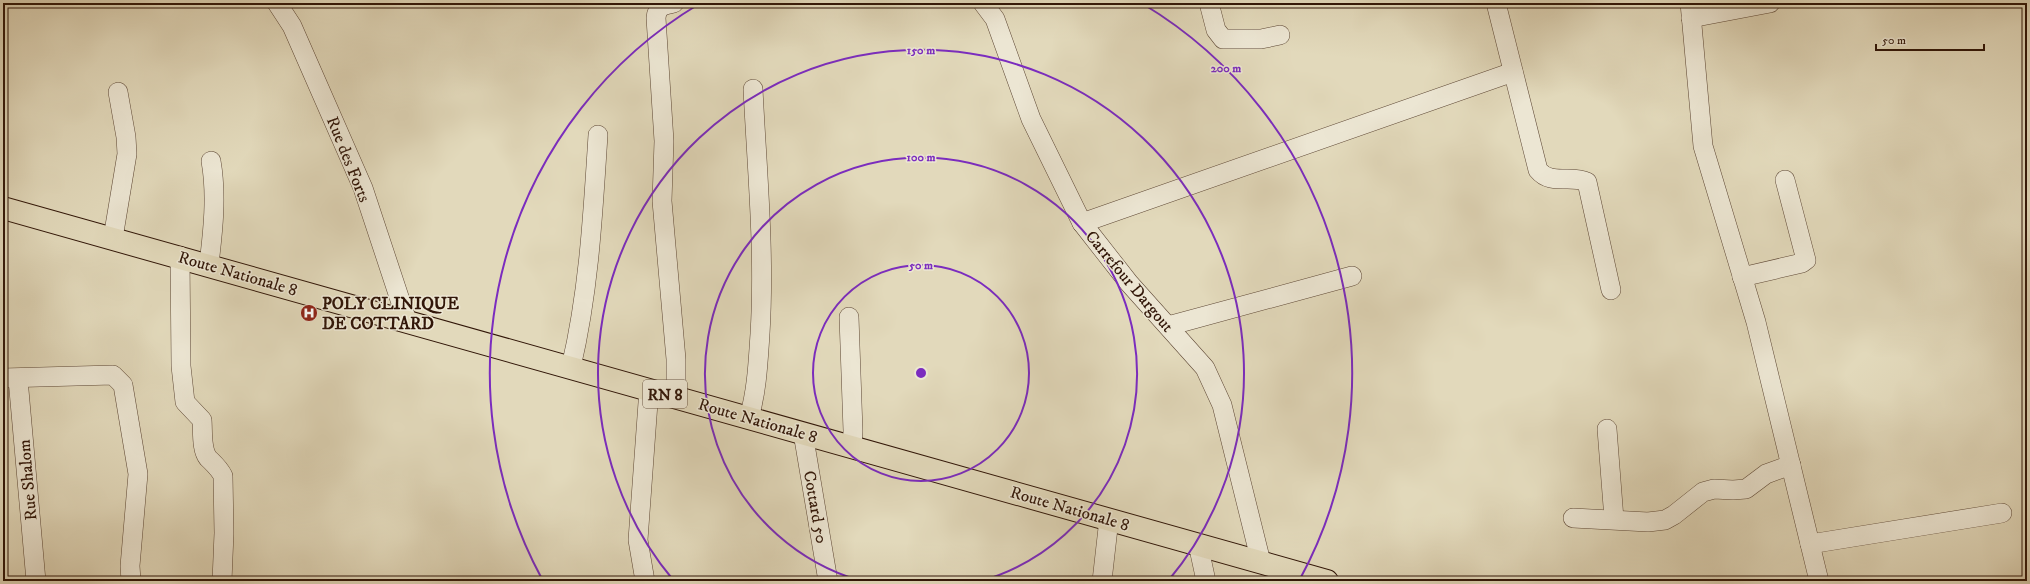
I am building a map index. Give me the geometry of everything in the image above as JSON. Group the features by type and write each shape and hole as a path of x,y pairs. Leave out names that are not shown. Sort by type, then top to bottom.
{"main road":[{"name":"Route Nationale 8","path":"3,208 209,264 407,322 1328,581"}],"street":[{"name":"Rue des Forts","path":"277,3 292,26 363,188 407,322"},
{"path":"674,3 663,5 659,8 656,18 664,141 662,201 676,359 676,397"},
{"name":"Carrefour Dargout","path":"983,3 994,19 1031,119 1082,223 1129,283 1205,368 1222,405 1261,562"},
{"path":"1209,3 1216,30 1223,40 1261,39 1280,35"},
{"path":"1496,3 1538,170 1542,176 1550,179 1574,179 1587,182 1611,290"},
{"path":"1770,3 1690,10 1703,146 1756,322 1820,581"},
{"path":"1082,223 1513,72"},
{"path":"749,418 757,382 762,297 753,89"},
{"path":"113,238 127,154 126,137 118,92"},
{"path":"571,367 580,328 587,277 598,135"},
{"path":"209,264 213,231 214,176 211,161"},
{"path":"1742,277 1802,264 1806,260 1785,180"},
{"path":"180,256 181,366 185,402 202,420 204,449 207,457 219,469 223,476 224,533 222,581"},
{"path":"1168,326 1352,276"},
{"path":"849,317 853,431 852,447"},
{"path":"11,379 113,375 123,385 138,474 130,566 131,581"},
{"name":"Rue Shalom","path":"11,379 36,581"},
{"path":"645,581 638,540 649,389"},
{"path":"1606,429 1614,519"},
{"name":"Cottard 50","path":"803,433 828,581"},
{"path":"1573,518 1648,522 1665,520 1704,492 1714,489 1746,489 1766,474 1791,465"},
{"path":"1810,544 2002,513"},
{"path":"1102,581 1109,519"},
{"path":"1198,544 1206,581"}],"place":[{"name":"POLY CLINIQUE DE COTTARD","path":"309,313"}]}
